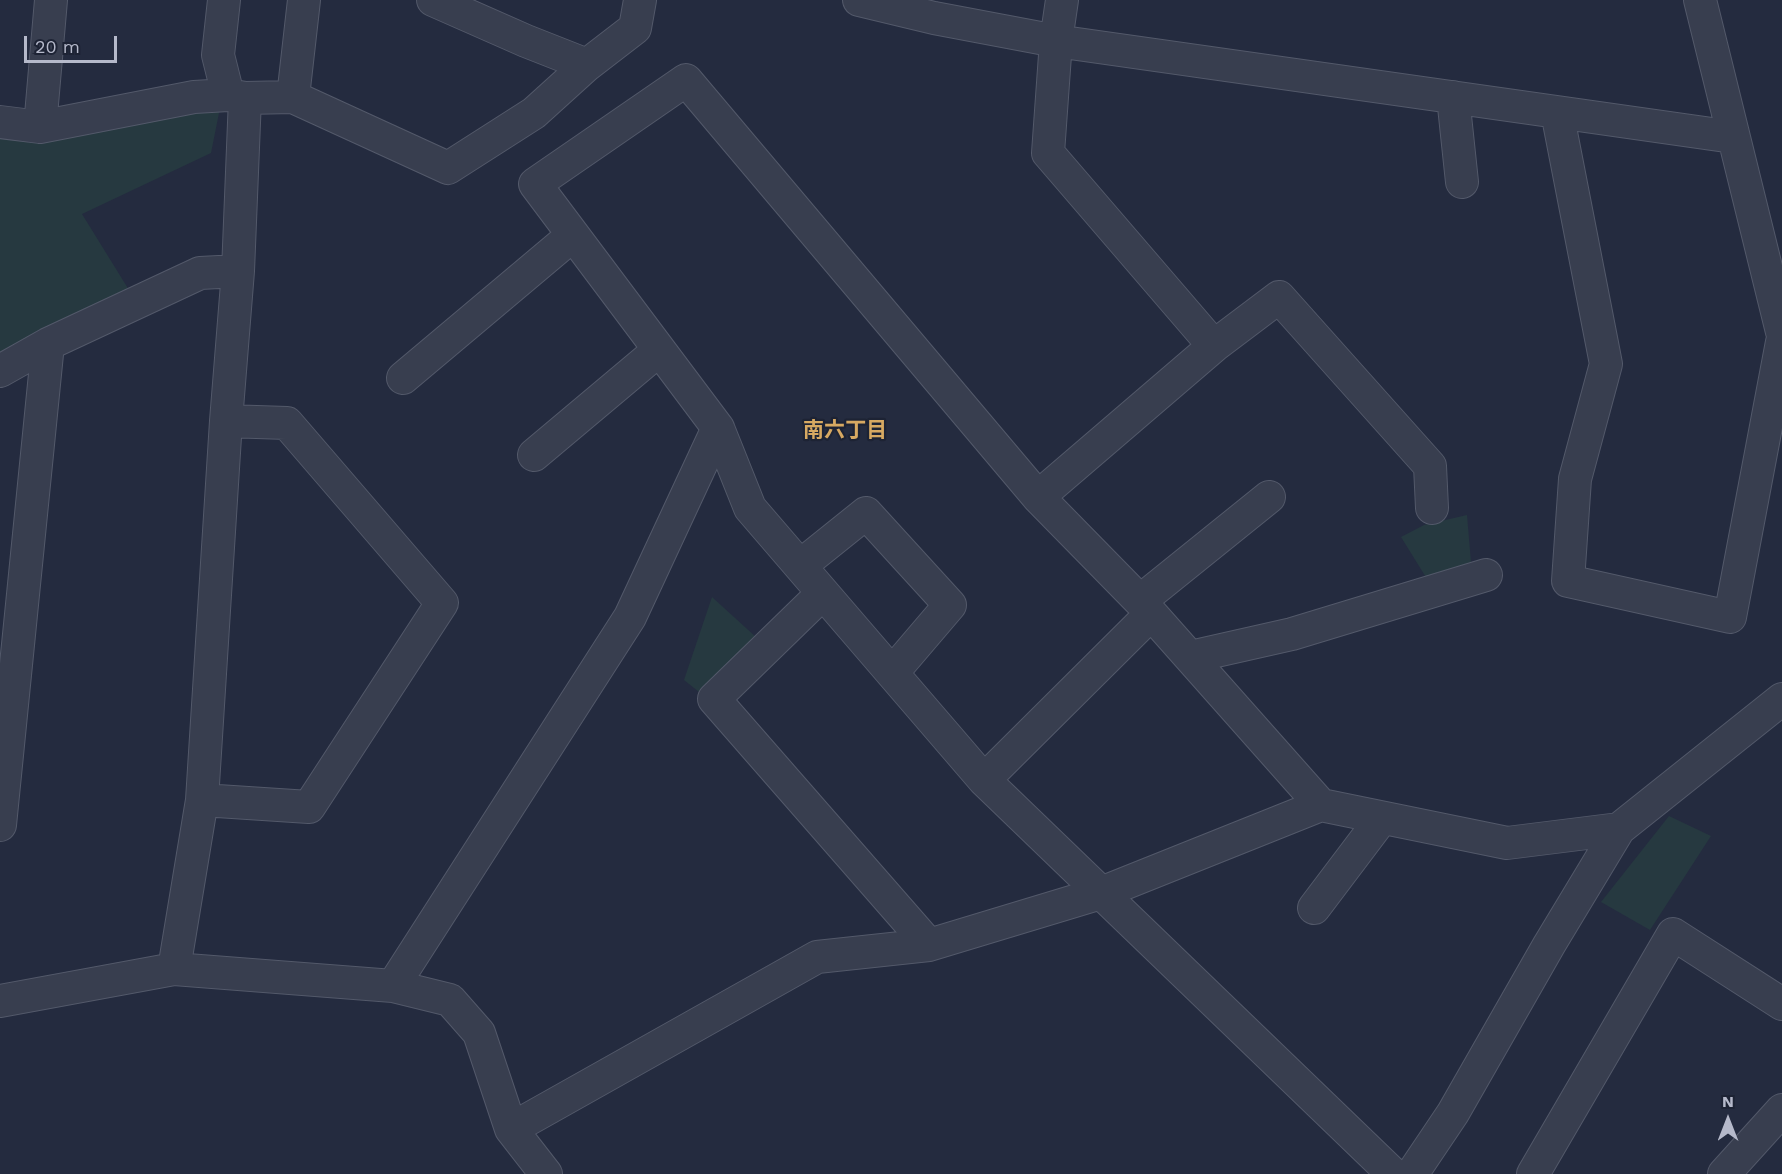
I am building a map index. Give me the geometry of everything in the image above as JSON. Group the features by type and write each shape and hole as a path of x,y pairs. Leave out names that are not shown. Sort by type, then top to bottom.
{"street":[{"path":"40,127 51,0"},
{"path":"174,969 202,800 238,271 236,97 218,55 224,0"},
{"path":"293,97 304,0"},
{"path":"433,0 587,65"},
{"path":"0,122 40,127 194,98 293,97 448,168 534,113 587,65 635,28 640,0"},
{"path":"859,0 934,18 1056,41 1733,137"},
{"path":"1062,0 1056,41 1048,153 1214,346"},
{"path":"1700,0 1782,332"},
{"path":"1321,805 1146,608 1038,497 687,80 535,184 718,428 750,508 984,780 1393,1174"},
{"path":"1453,98 1462,182"},
{"path":"1557,112 1606,364 1575,479 1569,581 1730,617 1782,342"},
{"path":"402,378 573,235"},
{"path":"0,371 48,344 200,273 238,271"},
{"path":"1038,497 1214,346 1280,297 1430,466 1431,508"},
{"path":"0,825 9,661 48,344"},
{"path":"534,455 659,350"},
{"path":"202,800 309,807 442,603 287,423 226,421"},
{"path":"393,986 630,617 718,428"},
{"path":"984,780 1146,608 1269,497"},
{"path":"800,566 866,513 950,606 892,673"},
{"path":"1190,657 1292,634 1486,575"},
{"path":"823,593 714,699 929,945"},
{"path":"1412,1174 1453,1113 1549,945 1619,830 1782,699"},
{"path":"511,1130 817,957 929,945 1101,893 1321,805 1507,843 1619,830"},
{"path":"1314,908 1382,818"},
{"path":"1533,1174 1673,934 1782,1004"},
{"path":"0,1001 174,969 393,986 450,1000 479,1033 511,1130 546,1174"},
{"path":"1724,1174 1782,1110"}],"shaded area":[{"path":"220,108 211,153 82,214 129,290 0,366 0,134"},
{"path":"1467,515 1471,562 1427,579 1401,537 1424,525"},
{"path":"712,597 757,638 699,692 684,680"},
{"path":"1669,816 1711,836 1650,930 1601,902"}],"district":[{"name":"南六丁目","path":"845,431"}]}
